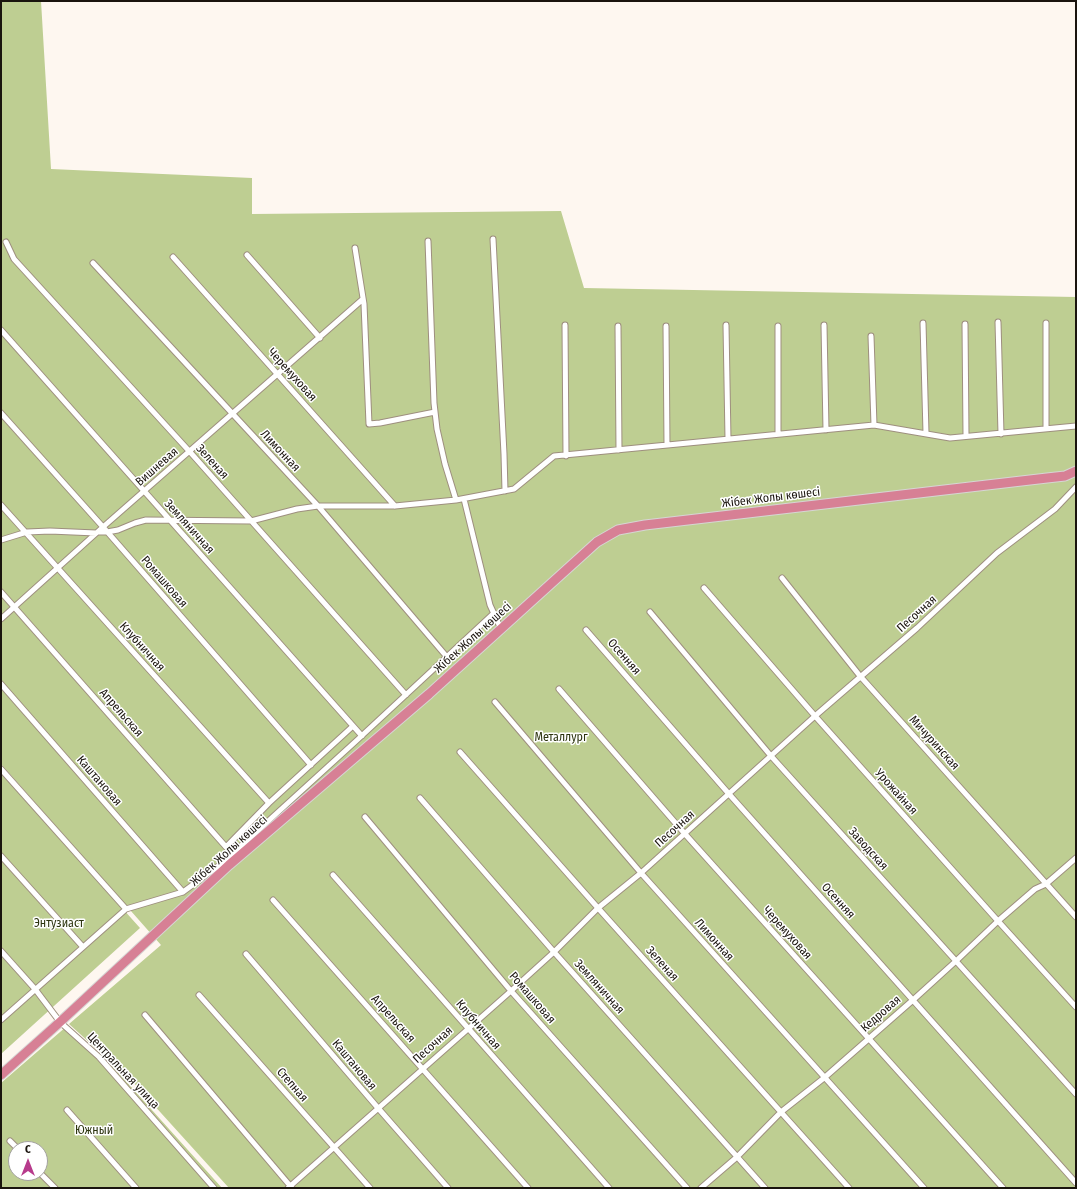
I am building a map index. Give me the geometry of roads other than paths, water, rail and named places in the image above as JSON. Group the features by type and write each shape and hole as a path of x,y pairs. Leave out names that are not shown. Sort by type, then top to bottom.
{"highway":[{"name":"Жібек Жолы көшесі","path":"1,1075 229,865 429,694 597,542 618,530 645,524 1065,476 1076,470"}],"street":[{"path":"493,239 505,491"},
{"path":"428,241 435,412 437,429 445,464 456,500"},
{"name":"Зеленая","path":"6,242 14,259 190,452 406,695"},
{"path":"355,248 363,299 369,424 435,412"},
{"path":"248,255 320,338"},
{"name":"Черемуховая","path":"173,257 395,506"},
{"name":"Лимонная","path":"93,263 318,506 447,657"},
{"name":"Вишневая","path":"1,619 15,608 103,527 363,299"},
{"path":"998,322 1001,434"},
{"path":"923,323 926,433"},
{"path":"1046,323 1046,428"},
{"path":"965,324 966,435"},
{"path":"565,325 566,456"},
{"path":"726,325 728,439"},
{"path":"824,325 826,430"},
{"path":"618,326 620,450"},
{"path":"666,326 667,445"},
{"path":"778,326 778,434"},
{"name":"Земляничная","path":"1,330 362,736"},
{"path":"871,336 874,425"},
{"name":"Ромашковая","path":"1,413 103,527 311,765"},
{"path":"1,540 27,532 107,532 146,520 251,521 297,509 318,506 395,506 464,499 514,489 554,456 874,425 950,438 966,435 1001,434 1076,426"},
{"name":"Песочная","path":"290,1187 333,1147 554,952 598,908 641,873 860,676 917,628 997,553 1055,509 1076,487"},
{"path":"464,499 490,605 501,629"},
{"name":"Клубничная","path":"1,504 27,532 57,569 269,803"},
{"name":"Мичуринская","path":"782,578 860,676 1076,917"},
{"name":"Урожайная","path":"704,588 815,716 998,922 1076,1007"},
{"name":"Апрельская","path":"1,592 226,846 269,803"},
{"name":"Заводская","path":"650,612 771,756 1076,1094"},
{"path":"1,1020 126,909 183,892 221,864 494,614"},
{"name":"Осенняя","path":"586,630 729,794 1076,1183"},
{"name":"Каштановая","path":"1,684 183,892"},
{"name":"Черемуховая","path":"559,689 685,834 1003,1188"},
{"name":"Лимонная","path":"495,702 641,873 924,1188"},
{"path":"269,803 352,726"},
{"name":"Зеленая","path":"460,752 849,1188"},
{"path":"1,769 126,909"},
{"name":"Земляничная","path":"420,798 554,952 765,1188"},
{"name":"Ромашковая","path":"365,817 511,990 687,1188"},
{"path":"1,856 83,947"},
{"name":"Кедровая","path":"702,1188 737,1157 782,1112 824,1078 913,1000 1035,889 1046,884 1076,858"},
{"name":"Клубничная","path":"333,875 609,1188"},
{"name":"Апрельская","path":"274,900 528,1188"},
{"name":"Центральная улица","path":"1,951 35,989 60,1022 99,1057 214,1188"},
{"name":"Каштановая","path":"246,954 448,1188"},
{"name":"Степная","path":"199,995 370,1188"},
{"path":"145,1015 290,1187"},
{"path":"67,1110 136,1188"}],"park label":[{"name":"Металлург","path":"561,738"},
{"name":"Энтузиаст","path":"59,924"},
{"name":"Южный","path":"94,1131"}]}
